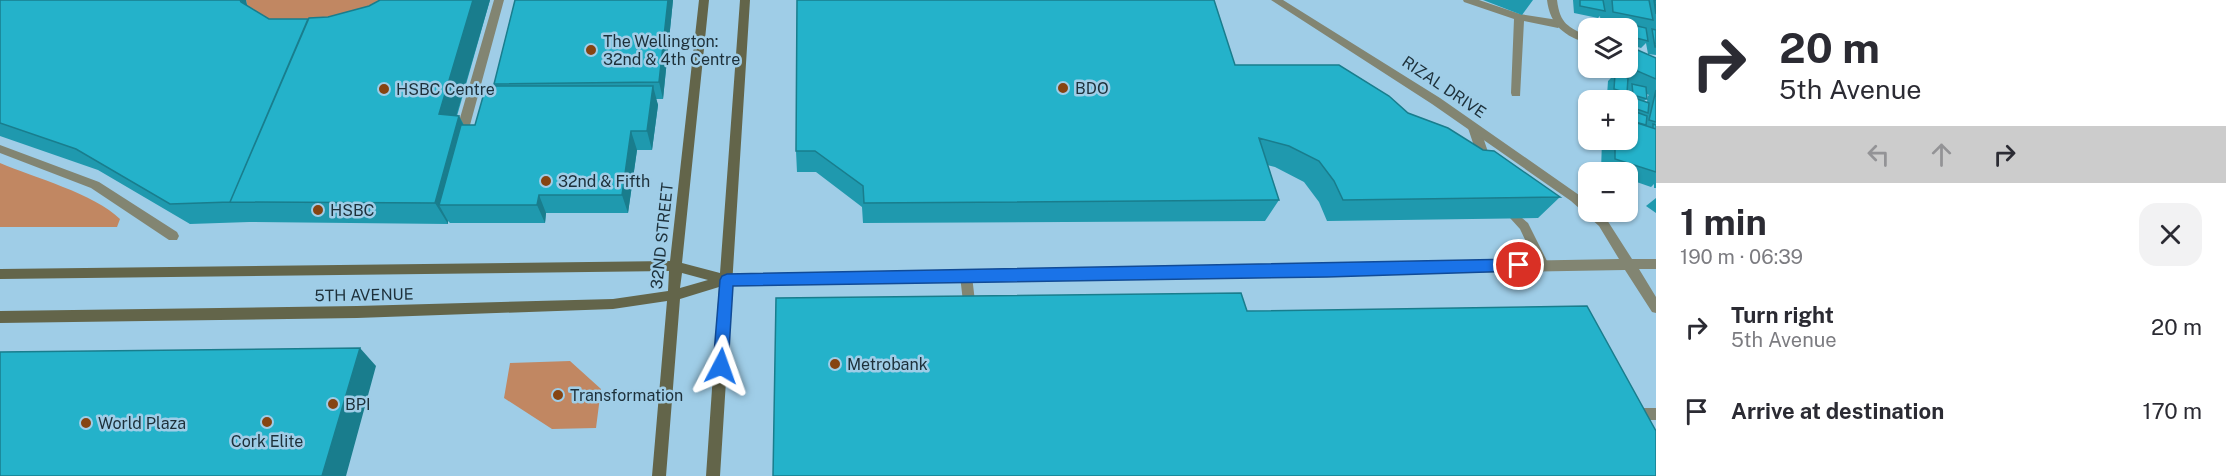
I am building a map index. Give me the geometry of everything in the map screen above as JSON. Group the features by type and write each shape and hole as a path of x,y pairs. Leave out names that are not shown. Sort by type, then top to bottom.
{"main road":[{"name":"32ND STREET","path":"658,476 676,266 704,0"},
{"path":"713,476 745,0"},
{"name":"5TH AVENUE","path":"0,274 676,266 727,280"},
{"name":"5TH AVENUE","path":"0,317 369,312 613,304 674,295 727,280"}],"street":[{"path":"464,125 499,0"},
{"name":"RIZAL DRIVE","path":"1276,0 1359,51 1578,202"},
{"path":"1468,0 1519,17 1558,24"},
{"path":"1552,0 1553,16 1558,24 1578,36"},
{"path":"1516,93 1519,17"},
{"path":"1474,128 1489,172"},
{"path":"0,149 95,185 148,217 174,236"},
{"path":"1515,218 1524,226 1543,265"},
{"name":"RIZAL DRIVE","path":"1602,222 1656,308"},
{"name":"5TH AVENUE","path":"727,280 1656,264"},
{"path":"966,276 970,313"},
{"path":"1635,414 1656,414"}],"shaded area":[{"path":"246,0 390,0 342,41 249,13"},
{"path":"0,163 95,202 120,219 117,227 0,227"},
{"path":"570,361 601,389 596,428 552,429 504,398 510,363"}],"building":[{"path":"0,0 240,0 269,19 308,19 230,202 170,204 76,149 0,123"},
{"name":"HSBC Centre","path":"380,0 473,0 439,114 459,116 435,203 230,202 309,18 328,17 369,6"},
{"name":"The Wellington: 32nd & 4th Centre","path":"515,0 668,0 659,82 494,84"},
{"path":"797,0 1214,0 1235,65 1339,65 1389,96 1408,113 1448,128 1483,150 1494,151 1560,197 1343,200 1334,181 1319,161 1289,146 1259,138 1279,200 864,203 863,186 815,151 796,151"},
{"path":"1580,0 1603,0 1605,11 1580,6"},
{"path":"1612,0 1649,0 1653,20 1613,12"},
{"path":"1638,26 1646,28 1648,41 1638,38"},
{"path":"1652,29 1656,30 1656,47 1655,47"},
{"path":"1638,50 1656,58 1656,79 1638,71"},
{"path":"1615,78 1628,78 1627,90 1614,89"},
{"path":"1632,84 1646,87 1647,99 1638,96 1638,90 1633,90"},
{"name":"32nd & Fifth","path":"486,86 653,86 647,131 631,131 622,195 539,195 537,205 439,205 461,125 475,125"},
{"path":"1656,90 1656,122 1649,120"},
{"path":"1638,99 1649,103 1648,113 1638,110"},
{"path":"1638,113 1647,116 1646,125 1638,123"},
{"path":"1638,123 1656,129 1656,172 1638,166 1638,162 1615,159 1615,150 1638,150"},
{"path":"1241,293 1247,311 1587,306 1656,431 1656,476 773,476 776,298"},
{"path":"360,348 322,476 0,476 0,352"}],"place":[{"name":"The Wellington: 32nd & 4th Centre","path":"591,50"},
{"name":"BDO","path":"1063,88"},
{"name":"HSBC Centre","path":"384,89"},
{"name":"32nd & Fifth","path":"546,181"},
{"name":"HSBC","path":"318,210"},
{"name":"Metrobank","path":"835,364"},
{"name":"Transformation","path":"558,395"},
{"name":"BPI","path":"333,404"},
{"name":"Cork Elite","path":"267,422"},
{"name":"World Plaza","path":"86,423"}],"route":[{"path":"721,366 727,280 1327,271 1519,265"}]}
